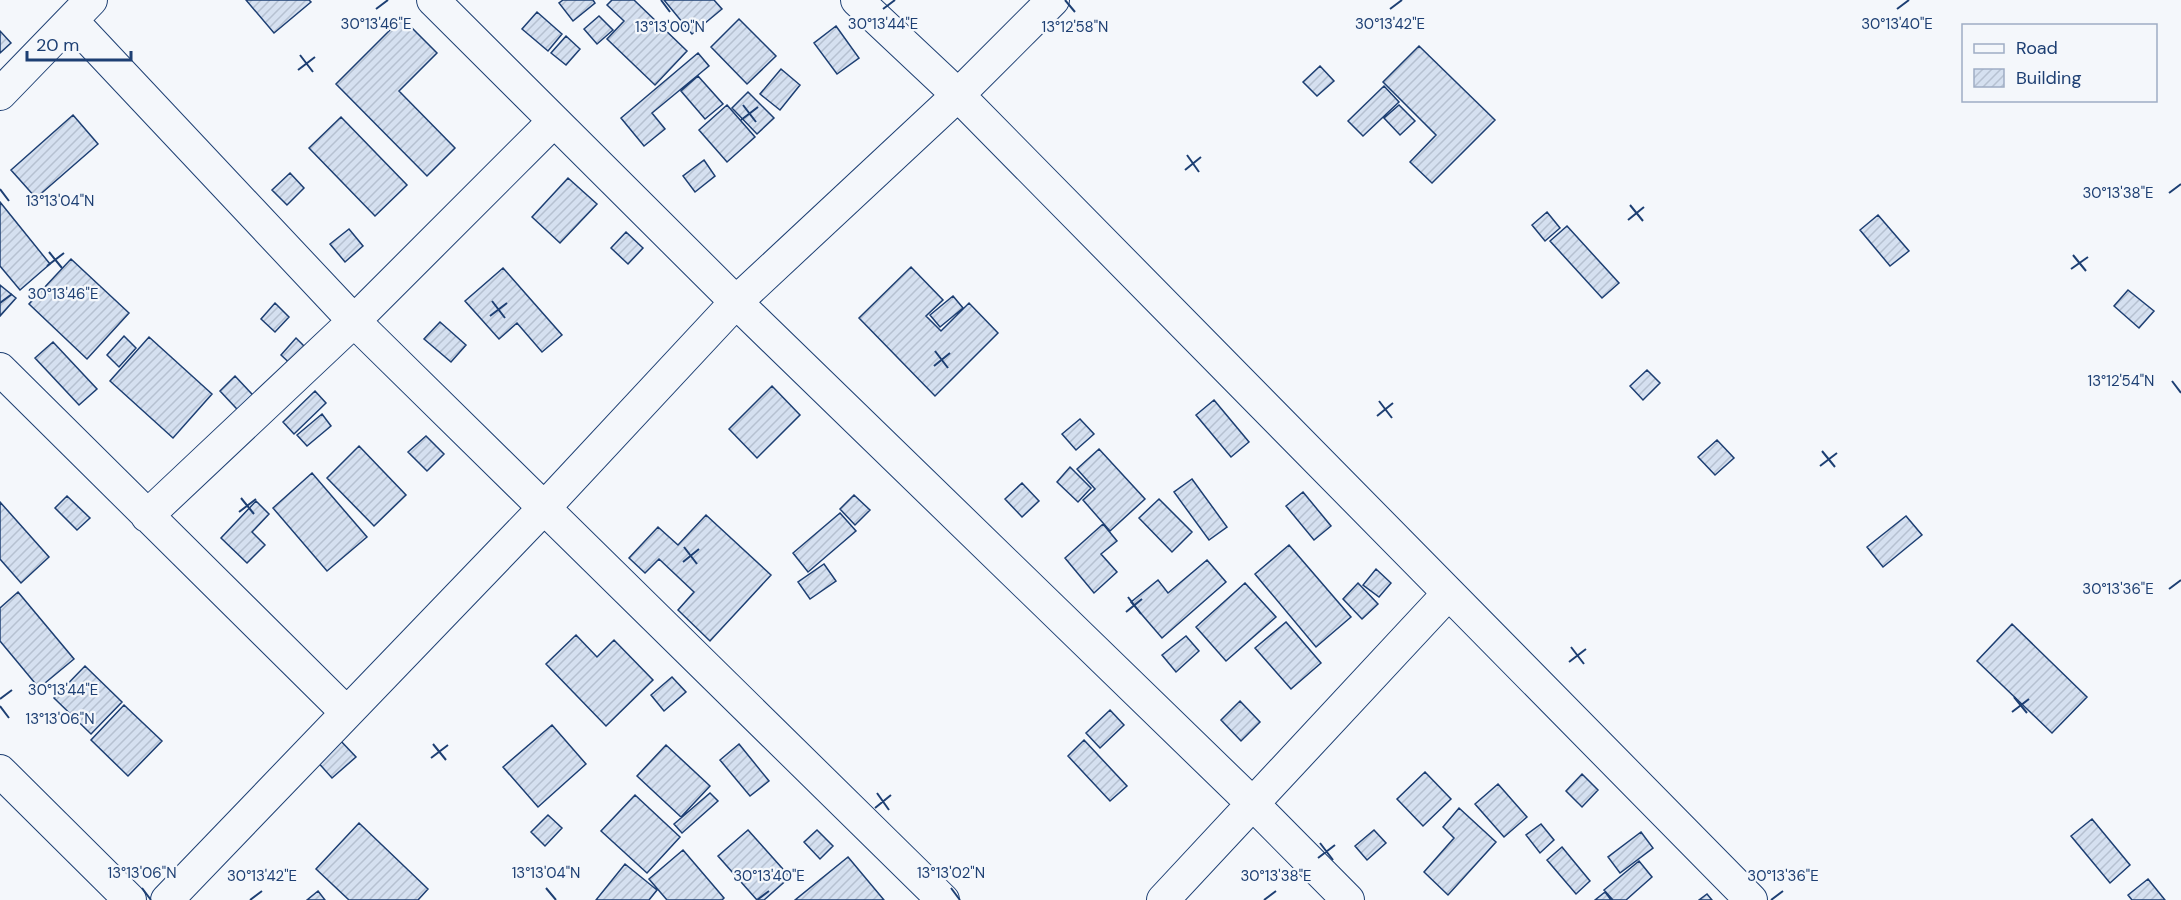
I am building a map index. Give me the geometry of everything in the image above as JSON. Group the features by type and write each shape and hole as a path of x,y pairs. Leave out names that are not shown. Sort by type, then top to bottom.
{"street":[{"path":"433,0 736,302 1254,805 1348,900"},
{"path":"857,0 958,95 1751,900"},
{"path":"166,900 345,711 544,508 736,302 958,95 1053,0"},
{"path":"0,94 82,10 354,321 943,900"},
{"path":"147,516 354,321 554,121"},
{"path":"0,369 345,711"},
{"path":"1164,900 1448,594"},
{"path":"0,771 130,900"}],"building":[{"path":"246,0 309,0 311,2 274,33"},
{"path":"563,0 593,0 595,3 573,21 559,3"},
{"path":"612,0 634,0 687,51 655,85 607,39 624,21 607,5"},
{"path":"664,0 714,0 722,9 692,34"},
{"path":"537,12 562,34 548,51 522,29"},
{"path":"599,16 613,30 597,44 584,29"},
{"path":"402,18 437,53 399,91 455,148 427,176 336,84"},
{"path":"739,19 776,56 747,84 711,47"},
{"path":"836,26 859,58 837,74 814,43"},
{"path":"0,31 11,43 0,53"},
{"path":"566,36 580,49 566,65 551,53"},
{"path":"1419,46 1495,120 1432,183 1410,162 1436,135 1383,82"},
{"path":"698,53 709,66 652,113 665,129 644,146 621,118"},
{"path":"1320,66 1334,81 1317,96 1303,82"},
{"path":"781,69 800,85 780,110 760,94"},
{"path":"698,76 723,104 705,119 681,91"},
{"path":"1384,86 1399,102 1363,136 1348,121"},
{"path":"748,92 774,118 757,134 732,108"},
{"path":"727,105 755,137 727,162 699,130"},
{"path":"1399,105 1415,121 1400,135 1384,118"},
{"path":"73,115 98,144 36,198 11,170"},
{"path":"341,117 407,185 375,216 309,148"},
{"path":"704,160 715,176 695,192 683,176"},
{"path":"290,173 304,188 287,205 272,190"},
{"path":"568,178 597,204 560,243 532,217"},
{"path":"0,202 50,264 20,290 0,266"},
{"path":"1547,212 1560,228 1545,241 1532,225"},
{"path":"1878,215 1909,251 1890,266 1860,230"},
{"path":"1567,226 1619,283 1602,298 1550,241"},
{"path":"349,229 363,246 345,262 330,244"},
{"path":"626,232 643,248 628,264 611,248"},
{"path":"71,259 129,313 87,359 29,304"},
{"path":"911,267 943,300 926,316 941,331 969,303 998,333 935,396 859,318"},
{"path":"503,268 562,335 542,352 517,323 499,339 465,301"},
{"path":"0,285 16,298 0,316"},
{"path":"2128,290 2154,311 2139,328 2114,306"},
{"path":"953,296 963,308 940,327 930,315"},
{"path":"275,303 289,317 275,332 261,319"},
{"path":"440,322 466,345 451,362 424,339"},
{"path":"124,336 136,348 119,367 107,355"},
{"path":"149,337 212,394 173,438 110,381"},
{"path":"296,338 312,354 297,370 281,355"},
{"path":"53,342 97,389 79,405 35,358"},
{"path":"1647,370 1660,383 1643,400 1630,386"},
{"path":"235,376 266,409 250,423 220,391"},
{"path":"772,386 800,415 757,458 729,429"},
{"path":"315,391 326,403 294,434 283,422"},
{"path":"1214,400 1249,442 1231,457 1196,415"},
{"path":"322,414 331,426 307,446 297,435"},
{"path":"1080,419 1094,434 1076,450 1062,434"},
{"path":"426,436 444,454 427,471 408,452"},
{"path":"1717,440 1734,458 1715,475 1698,457"},
{"path":"359,446 406,495 374,526 327,478"},
{"path":"1099,449 1145,499 1110,531 1083,500 1095,489 1077,469"},
{"path":"1070,467 1091,488 1078,502 1057,482"},
{"path":"312,473 367,537 327,571 273,508"},
{"path":"1192,479 1227,527 1209,540 1174,492"},
{"path":"1022,483 1039,501 1022,517 1005,499"},
{"path":"1303,492 1331,526 1314,540 1286,506"},
{"path":"854,495 870,510 855,525 840,509"},
{"path":"67,496 90,518 77,530 55,508"},
{"path":"1159,499 1192,532 1172,552 1139,518"},
{"path":"256,501 269,514 252,532 265,545 247,563 221,538"},
{"path":"0,502 49,557 21,583 0,559"},
{"path":"840,513 856,531 808,572 793,553"},
{"path":"706,515 771,575 710,641 678,610 694,592 659,559 645,573 629,558 658,527 678,545"},
{"path":"1906,516 1922,535 1883,567 1867,547"},
{"path":"1103,524 1117,541 1101,554 1117,572 1094,593 1065,558"},
{"path":"1289,545 1351,617 1316,647 1255,574"},
{"path":"1207,560 1226,582 1162,638 1131,602 1158,580 1168,593"},
{"path":"824,564 836,581 810,599 798,582"},
{"path":"1376,569 1391,583 1379,597 1363,585"},
{"path":"1245,583 1276,617 1226,661 1196,627"},
{"path":"1358,583 1378,604 1362,619 1343,599"},
{"path":"18,592 74,659 39,688 0,641 0,608"},
{"path":"1286,622 1321,663 1291,689 1255,648"},
{"path":"2012,624 2087,697 2052,733 1977,661"},
{"path":"576,635 597,657 614,640 653,680 606,726 546,664"},
{"path":"1186,636 1199,651 1176,672 1162,655"},
{"path":"85,666 122,702 91,734 54,698"},
{"path":"672,677 686,692 664,711 651,695"},
{"path":"1240,701 1260,722 1241,741 1221,720"},
{"path":"124,705 162,741 128,776 91,740"},
{"path":"1110,710 1124,725 1100,748 1086,733"},
{"path":"552,725 586,764 538,807 503,767"},
{"path":"338,738 356,757 332,778 315,759"},
{"path":"1084,740 1127,786 1110,801 1068,756"},
{"path":"739,744 769,781 750,796 720,760"},
{"path":"666,745 710,786 681,817 637,776"},
{"path":"1425,772 1451,799 1423,826 1397,799"},
{"path":"1582,774 1598,790 1582,807 1566,791"},
{"path":"1498,784 1527,817 1504,837 1475,804"},
{"path":"710,793 718,801 682,833 674,824"},
{"path":"635,795 680,837 647,873 601,831"},
{"path":"1459,808 1496,842 1448,895 1424,872 1454,838 1443,827"},
{"path":"548,815 562,828 545,846 531,832"},
{"path":"2092,819 2130,865 2110,883 2071,836"},
{"path":"359,823 428,889 418,900 349,900 316,869"},
{"path":"1541,824 1554,840 1540,853 1526,835"},
{"path":"748,830 790,877 764,900 757,900 718,856"},
{"path":"817,830 833,846 820,859 804,842"},
{"path":"1374,830 1386,843 1367,860 1355,846"},
{"path":"1641,832 1653,848 1620,873 1608,857"},
{"path":"1562,847 1590,881 1576,894 1547,860"},
{"path":"683,850 724,898 722,900 667,900 649,879"},
{"path":"848,857 884,900 795,900"},
{"path":"1639,861 1652,877 1626,900 1613,900 1604,890"},
{"path":"625,864 657,890 649,900 596,900"},
{"path":"2148,879 2165,900 2132,900 2128,895"},
{"path":"318,891 325,900 307,900"},
{"path":"1605,892 1611,900 1595,900"},
{"path":"1707,894 1712,900 1699,900"}]}
